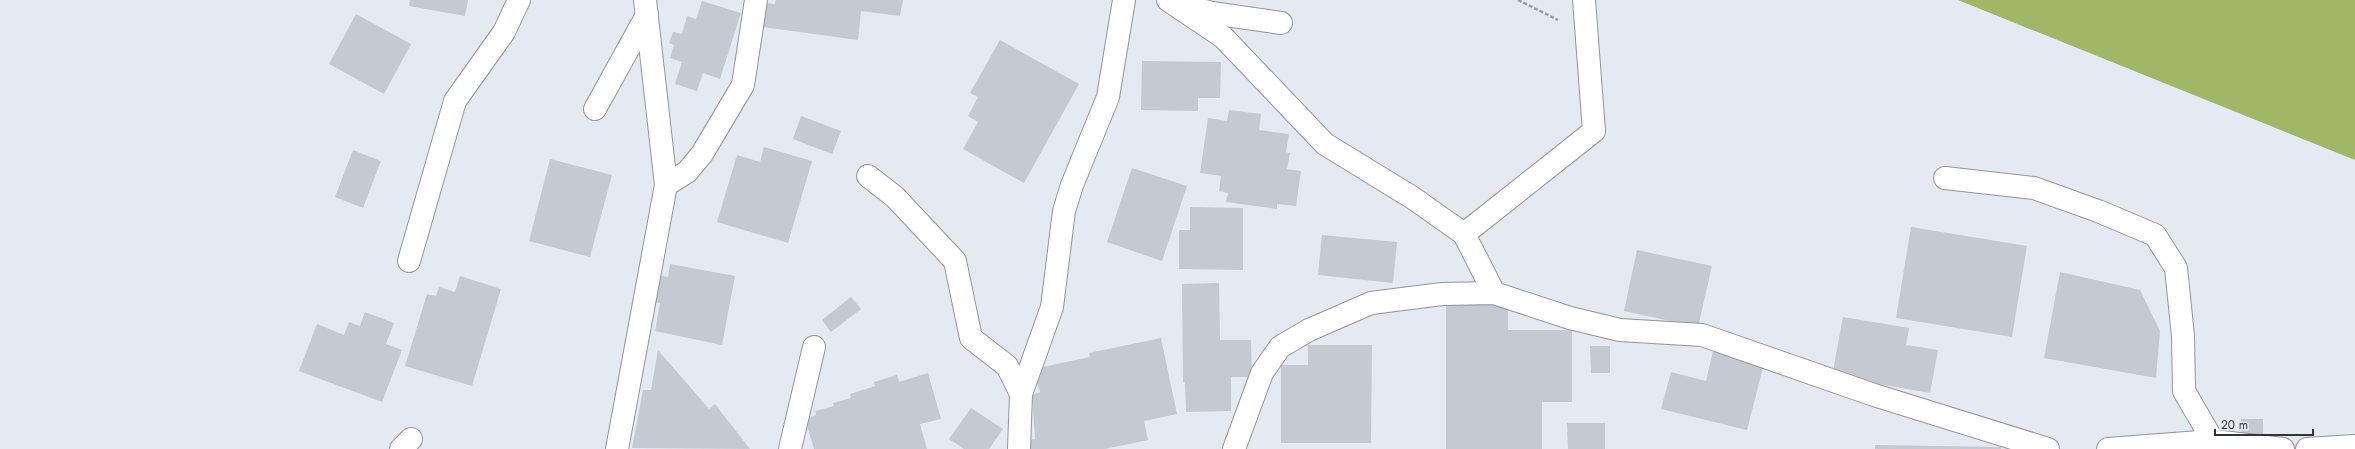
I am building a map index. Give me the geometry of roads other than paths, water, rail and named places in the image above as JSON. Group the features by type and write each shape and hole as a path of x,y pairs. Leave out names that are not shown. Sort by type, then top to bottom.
{"street":[{"path":"409,261 454,100 504,32 519,0"},
{"path":"666,185 687,172 702,154 743,85 756,0"},
{"path":"1019,449 1021,394 1052,307 1064,211 1072,185 1108,97 1124,0"},
{"path":"1168,0 1212,13 1281,23"},
{"path":"1168,0 1223,37 1325,144 1413,198 1464,234 1494,293"},
{"path":"1464,234 1594,131 1584,0"},
{"path":"617,449 666,185 646,8"},
{"path":"595,109 646,8"},
{"path":"868,176 896,197 955,261 971,338 1007,366 1021,394"},
{"path":"1945,178 2034,188 2098,211 2155,235 2176,268 2183,336 2184,391 2213,441"},
{"path":"1234,449 1262,374 1280,347 1309,330 1371,304 1442,294 1494,293 1570,318 1620,330 1702,336 1874,395 2048,449"},
{"path":"790,449 814,347"},
{"path":"2108,449 2213,441 2283,449"},
{"path":"2307,449 2355,446"}]}
